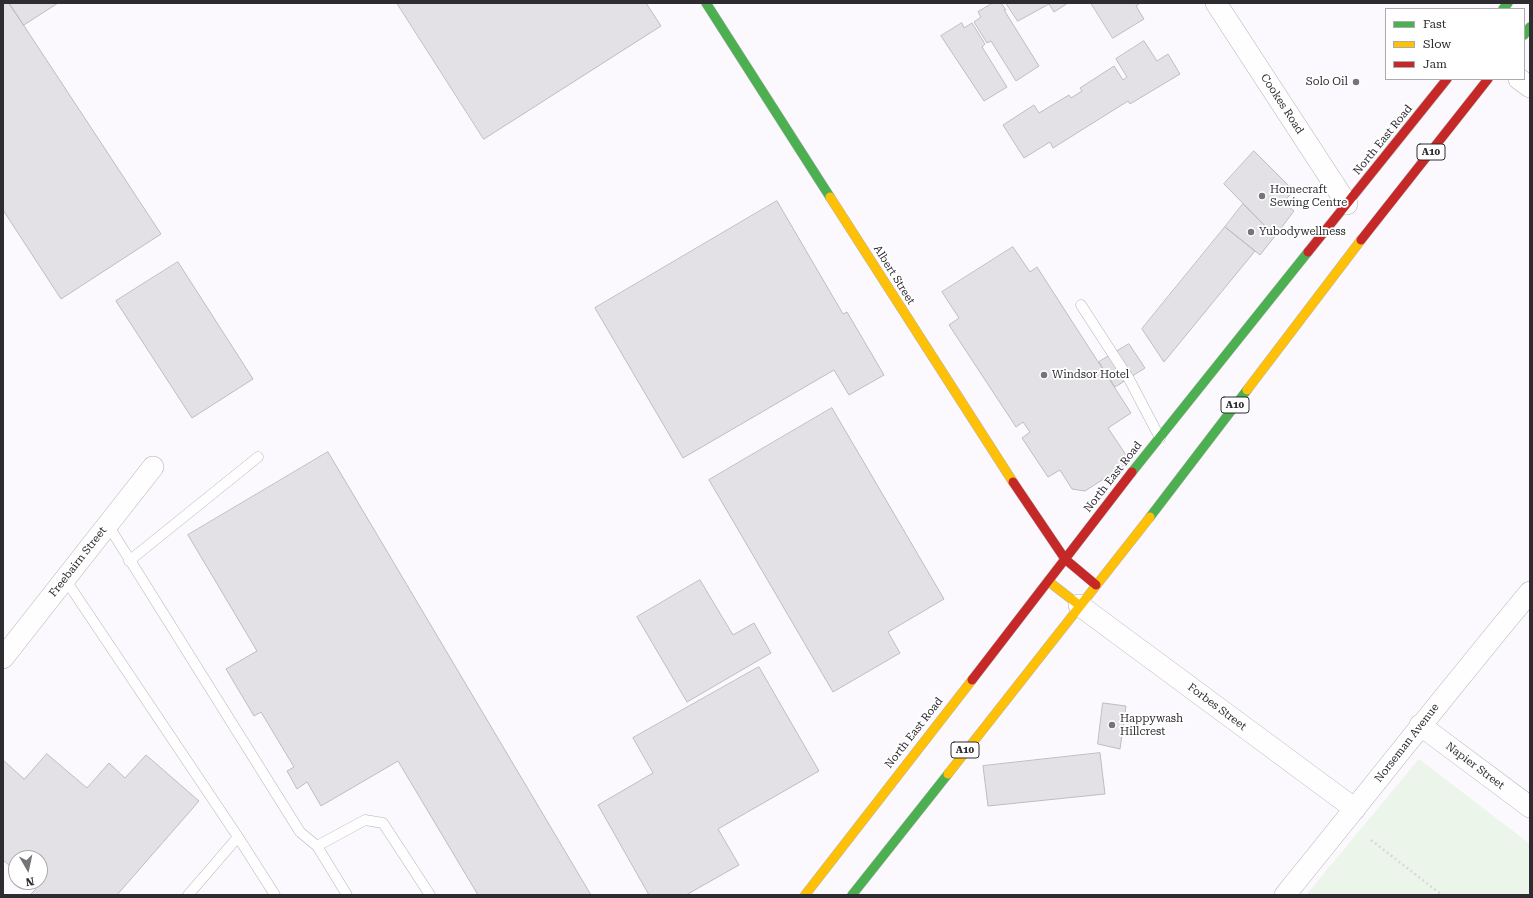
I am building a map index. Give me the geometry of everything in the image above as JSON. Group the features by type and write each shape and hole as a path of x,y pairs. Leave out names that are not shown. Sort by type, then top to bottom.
{"main road":[{"name":"Albert Street","path":"706,3 975,424 1065,559 1096,585"},
{"name":"North East Road","path":"805,895 1160,438 1350,206 1446,80"},
{"name":"A10","path":"852,895 1171,490 1370,222 1487,80"},
{"path":"1048,581 1079,605"}],"street":[{"name":"Cookes Road","path":"1216,3 1350,206"},
{"path":"1520,80 1530,87"},
{"name":"Freebairn Street","path":"3,658 153,466"},
{"name":"Norseman Avenue","path":"1285,895 1355,809 1420,725 1530,592"},
{"name":"Forbes Street","path":"1079,605 1355,809"},
{"name":"Napier Street","path":"1420,725 1530,807"}],"lane":[{"path":"1081,305 1125,372 1160,438"},
{"path":"129,561 258,457"},
{"path":"108,525 129,561 300,832 317,846 347,895"},
{"path":"65,579 238,837 275,895"},
{"path":"317,846 365,820 382,823 430,895"},
{"path":"188,895 238,837"}],"path":[{"path":"1371,840 1442,895"}],"shaded area":[{"path":"1419,759 1530,844 1530,895 1306,895"}],"building":[{"path":"3,3 9,3 161,234 61,299 3,210"},
{"path":"9,3 58,3 24,25"},
{"path":"397,3 646,3 661,26 484,139"},
{"path":"993,3 1001,3 1039,66 1016,81 991,41 987,43 974,22 981,17 978,12"},
{"path":"1006,3 1068,3 1054,12 1049,4 1018,21"},
{"path":"1091,3 1140,3 1136,6 1144,19 1113,38"},
{"path":"962,23 964,28 972,23 985,44 982,47 1007,87 984,101 941,36"},
{"path":"1144,41 1157,61 1168,54 1180,74 1130,104 1128,101 1053,148 1050,142 1024,158 1003,125 1034,105 1039,113 1069,95 1071,98 1082,91 1080,88 1114,66 1123,80 1127,77 1116,59"},
{"name":"Homecraft Sewing Centre","path":"1254,151 1294,191 1283,202 1294,211 1275,236 1224,184"},
{"path":"777,201 843,314 847,312 884,375 849,395 834,370 683,458 595,308"},
{"name":"Yubodywellness","path":"1243,204 1275,236 1260,255 1225,227"},
{"path":"1225,227 1255,251 1164,362 1142,329"},
{"name":"Windsor Hotel","path":"1013,247 1030,272 1037,267 1131,413 1108,428 1126,455 1124,466 1085,491 1072,489 1060,470 1048,477 1022,438 1030,432 1023,422 1016,427 949,325 959,318 942,292"},
{"path":"178,262 253,379 192,418 116,301"},
{"path":"1129,344 1145,368 1115,387 1099,362"},
{"path":"832,408 944,599 888,632 900,653 833,692 709,480"},
{"path":"328,452 591,895 478,895 398,761 321,806 307,782 297,789 287,771 294,767 261,712 254,716 226,669 257,651 188,535"},
{"path":"700,580 733,635 754,623 771,653 687,702 637,617"},
{"path":"759,667 819,771 718,829 739,865 686,895 649,895 598,805 653,773 633,738"},
{"name":"Happywash Hillcrest","path":"1103,703 1126,706 1120,749 1098,744"},
{"path":"1100,753 1105,794 988,806 983,766"},
{"path":"47,754 87,788 109,763 125,778 146,755 199,801 117,895 30,895 35,890 48,890 48,850 8,850 8,864 3,860 3,760 24,779"}],"traffic: fast":[{"path":"706,3 830,197"},
{"path":"1504,8 1508,3"},
{"path":"1525,34 1530,27"},
{"path":"1132,472 1308,252"},
{"path":"1150,517 1247,390"},
{"path":"852,895 948,774"}],"traffic: slow":[{"path":"830,197 1013,482"},
{"path":"1247,390 1361,240"},
{"path":"948,774 1150,517"},
{"path":"1048,581 1079,605"},
{"path":"805,895 972,680"}],"traffic: jam":[{"path":"1308,252 1446,80"},
{"path":"1361,240 1487,80"},
{"path":"972,680 1132,472"},
{"path":"1013,482 1065,559"},
{"path":"1065,559 1096,585"}],"place":[{"name":"Solo Oil","path":"1356,82"},
{"name":"Homecraft Sewing Centre","path":"1262,196"},
{"name":"Yubodywellness","path":"1251,232"},
{"name":"Windsor Hotel","path":"1044,375"},
{"name":"Happywash Hillcrest","path":"1112,725"}]}
